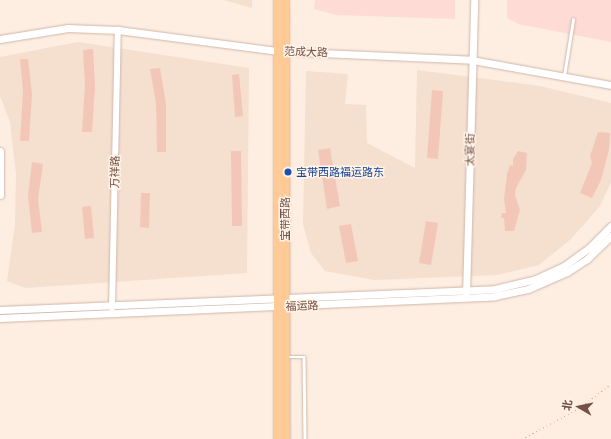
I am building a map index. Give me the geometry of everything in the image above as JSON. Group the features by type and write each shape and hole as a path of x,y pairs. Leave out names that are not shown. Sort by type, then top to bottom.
{"main road":[{"name":"宝带西路","path":"278,0 281,51 282,393 286,439"},
{"name":"宝带西路","path":"281,51 285,0"},
{"name":"宝带西路","path":"278,439 286,357 281,303"}],"street":[{"name":"太宴街","path":"466,296 474,0"},
{"name":"范成大路","path":"0,39 68,28 118,30 281,51 472,60 611,86"},
{"name":"万祥路","path":"112,311 118,30"},
{"path":"0,151 0,195"},
{"path":"591,251 611,226"},
{"path":"591,251 611,236"},
{"name":"福运路","path":"0,318 281,303 505,295 538,286 568,272 591,251"},
{"name":"福运路","path":"0,310 112,311"}],"lane":[{"path":"564,77 573,20"},
{"path":"286,357 304,357 305,439"}],"path":[{"path":"522,439 579,408 611,384"}],"shaded area":[{"path":"224,0 252,0 252,8"},
{"path":"315,0 455,0 455,19 336,15 314,9"},
{"path":"507,0 611,0 611,42 518,24 507,18"},
{"path":"78,42 249,68 247,273 25,288 7,281 15,225 16,174 10,122 0,96 0,57"},
{"path":"417,70 540,86 611,103 611,182 600,206 571,239 539,265 497,275 374,280 325,271 311,253 303,224 306,71 348,74 345,104 366,105 367,143 415,168"}],"building":[{"path":"93,49 95,87 92,132 82,132 85,85 83,50"},
{"path":"20,59 28,59 32,94 29,141 20,141 23,91"},
{"path":"160,68 166,104 166,152 157,152 156,103 150,69"},
{"path":"239,74 243,116 235,117 232,75"},
{"path":"432,90 443,91 438,159 427,158"},
{"path":"598,132 610,133 609,150 601,180 592,198 580,193 592,163 590,156"},
{"path":"330,148 340,206 327,209 318,150"},
{"path":"231,151 241,151 242,226 232,226"},
{"path":"518,151 527,153 526,170 516,188 515,195 520,210 514,231 505,231 504,218 501,218 502,213 506,213 504,199 507,174 510,165 513,166 513,159"},
{"path":"32,162 43,164 38,199 42,232 32,233 28,196"},
{"path":"141,193 150,193 149,228 140,227"},
{"path":"91,206 94,238 85,239 82,207"},
{"path":"426,221 438,223 431,265 419,263"},
{"path":"351,224 358,261 346,263 339,226"}],"place":[{"name":"宝带西路福运路东","path":"288,172"}]}
